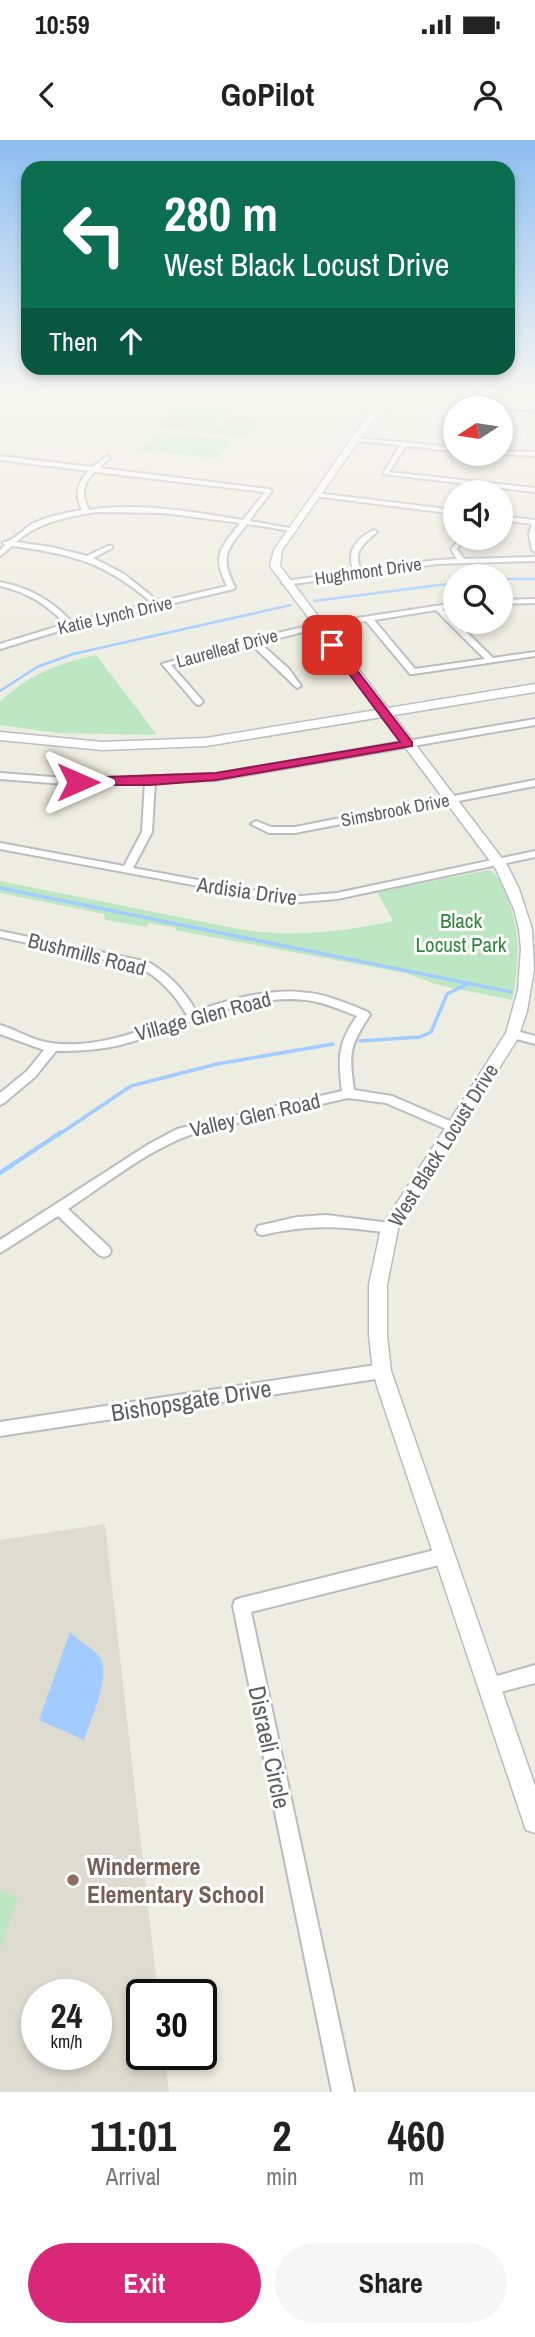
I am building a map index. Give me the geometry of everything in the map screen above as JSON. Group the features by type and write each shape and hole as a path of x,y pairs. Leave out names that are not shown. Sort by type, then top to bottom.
{"main road":[{"path":"0,736 102,746 177,744 256,735 535,681"},
{"path":"0,728 104,738 153,738 233,731 535,688"}],"street":[{"path":"84,483 79,489 80,502 86,511"},
{"path":"203,483 269,491 243,524"},
{"path":"286,583 275,566 275,558 325,483"},
{"path":"474,483 535,490"},
{"path":"316,495 443,511"},
{"path":"0,554 10,543 37,524 86,511 129,509 292,529"},
{"path":"513,520 535,524 532,534 535,550"},
{"name":"Katie Lynch Drive","path":"0,647 70,625 231,587 220,562 224,549 243,524"},
{"path":"358,572 352,558 354,551 363,537 374,532"},
{"path":"0,542 89,558 123,574 157,604"},
{"path":"89,558 110,547"},
{"path":"455,550 461,560"},
{"name":"Hughmont Drive","path":"286,583 461,560 535,559"},
{"name":"West Black Locust Drive","path":"286,583 497,861 519,900 532,946 523,1002 513,1034 390,1228 378,1285 378,1335 383,1371 443,1556 535,1821"},
{"path":"0,584 24,589 48,601 70,625"},
{"path":"513,602 535,601"},
{"path":"438,607 490,659"},
{"name":"Laurelleaf Drive","path":"199,702 166,664 318,626 443,607"},
{"path":"368,618 413,672 535,654"},
{"path":"253,641 286,671 297,685"},
{"path":"0,776 78,782 150,781 257,771 535,722"},
{"path":"126,871 147,832 150,781"},
{"name":"Simsbrook Drive","path":"256,824 269,830 295,830 535,783"},
{"name":"Ardisia Drive","path":"0,846 263,897 310,899 337,896 535,854"},
{"name":"Bushmills Road","path":"0,934 144,965 160,973 178,990 194,1016"},
{"name":"Village Glen Road","path":"0,1029 28,1041 54,1047 91,1047 258,998 292,996 334,1003 364,1015 348,1037 343,1051 348,1094"},
{"path":"513,1034 535,1040"},
{"path":"0,1100 32,1074 54,1047"},
{"name":"Valley Glen Road","path":"0,1247 181,1132 348,1094 388,1099 453,1127"},
{"path":"58,1208 104,1251"},
{"path":"263,1230 289,1223 322,1219 390,1228"},
{"name":"Bishopsgate Drive","path":"0,1429 383,1371"},
{"name":"Disraeli Circle","path":"343,2092 241,1606 443,1556"},
{"path":"489,1686 535,1674"}],"shaded area":[{"name":"Windermere Elementary School","path":"105,1524 156,1979 126,1979 126,2070 167,2070 169,2092 0,2092 0,1540"}],"green space":[{"path":"96,655 157,735 58,733 0,725 0,702 21,684 56,666"},
{"name":"Black Locust Park","path":"489,870 502,885 514,919 518,958 512,1000 438,985 405,973 149,923 146,927 105,920 104,914 0,893 0,881 244,930 301,933 337,931 393,921 377,892"},
{"path":"0,1891 18,1898 0,1949"}],"water":[{"path":"70,1632 96,1653 103,1664 102,1685 84,1740 39,1720"}],"waterway":[{"path":"513,579 535,579"},
{"path":"314,601 443,585"},
{"path":"0,691 37,667 73,654 291,605"},
{"path":"0,888 468,983"},
{"path":"360,1041 420,1037 431,1032 447,994 468,983"},
{"path":"468,983 511,992"},
{"path":"58,1135 131,1086 217,1064 333,1044"},
{"path":"0,1173 60,1133"}],"place":[{"name":"Windermere Elementary School","path":"73,1880"}],"route":[{"path":"78,782 216,777 408,744 332,645"}]}
